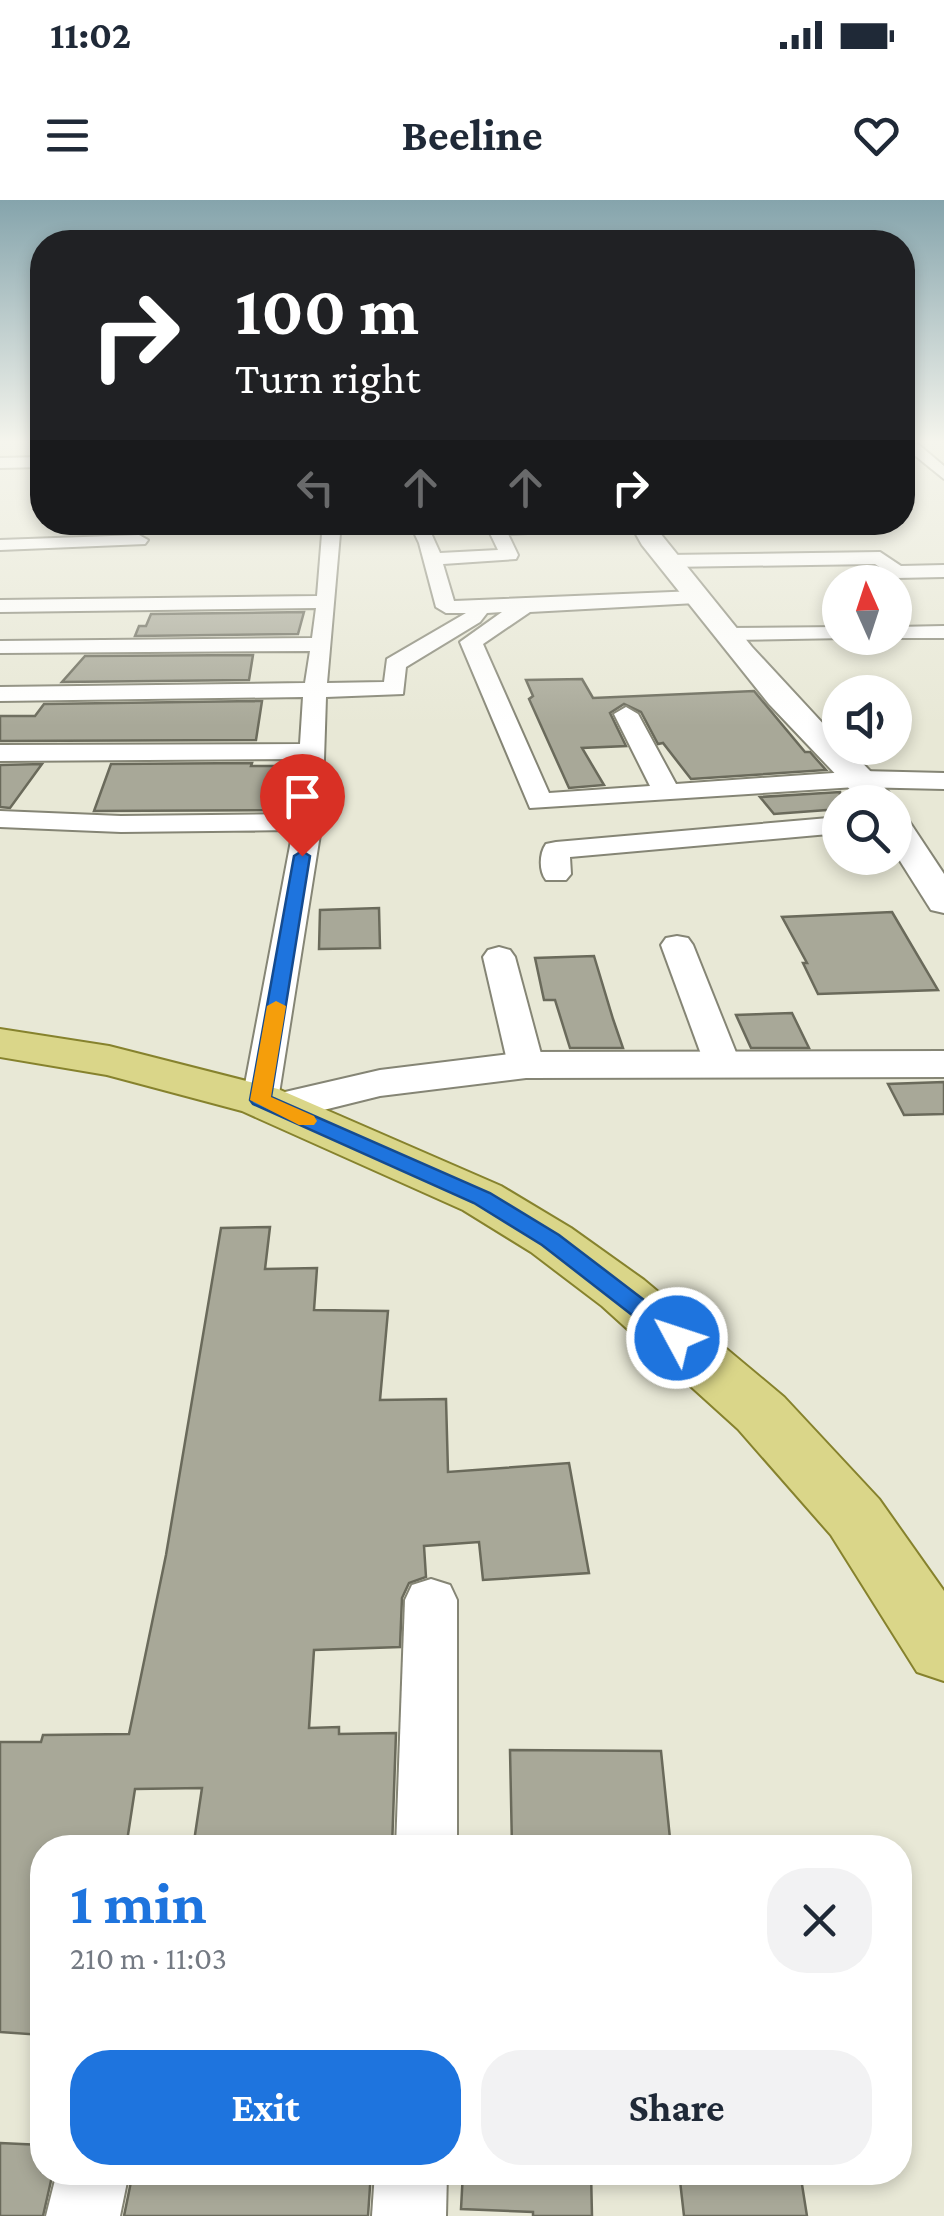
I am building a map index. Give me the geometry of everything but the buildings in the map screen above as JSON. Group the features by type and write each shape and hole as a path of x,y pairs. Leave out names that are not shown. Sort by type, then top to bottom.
{"main road":[{"path":"0,1043 109,1061 268,1104 482,1198 551,1240 704,1360 808,1464 855,1517 944,1650"}],"street":[{"path":"42,543 43,538"},
{"path":"331,538 327,602 314,691 308,822 268,1104 380,1083 526,1065 944,1064"},
{"path":"424,538 446,607 479,609 696,597"},
{"path":"433,559 509,555 501,538"},
{"path":"653,538 696,597 802,722 866,785"},
{"path":"0,544 139,540"},
{"path":"667,561 880,558 896,572 944,571"},
{"path":"0,606 130,597 327,602"},
{"path":"0,644 34,606"},
{"path":"525,606 471,642 539,802 666,792 822,789"},
{"path":"0,694 395,689 394,664 473,618 479,609"},
{"path":"912,632 944,632"},
{"path":"728,634 822,633"},
{"path":"0,644 321,644"},
{"path":"626,714 666,792"},
{"path":"0,753 312,751"},
{"path":"901,785 944,781"},
{"path":"0,819 120,824 308,822"},
{"path":"556,874 556,850 822,826"},
{"path":"912,844 934,867 944,902"},
{"path":"677,945 722,1065"},
{"path":"500,956 526,1065"},
{"path":"426,1835 431,1600"},
{"path":"83,2216 90,2185"},
{"path":"409,2216 410,2185"}],"slow traffic":[{"path":"276,1006 260,1100 307,1121"}],"route":[{"path":"302,856 260,1100 482,1198 551,1240 677,1338"}]}
